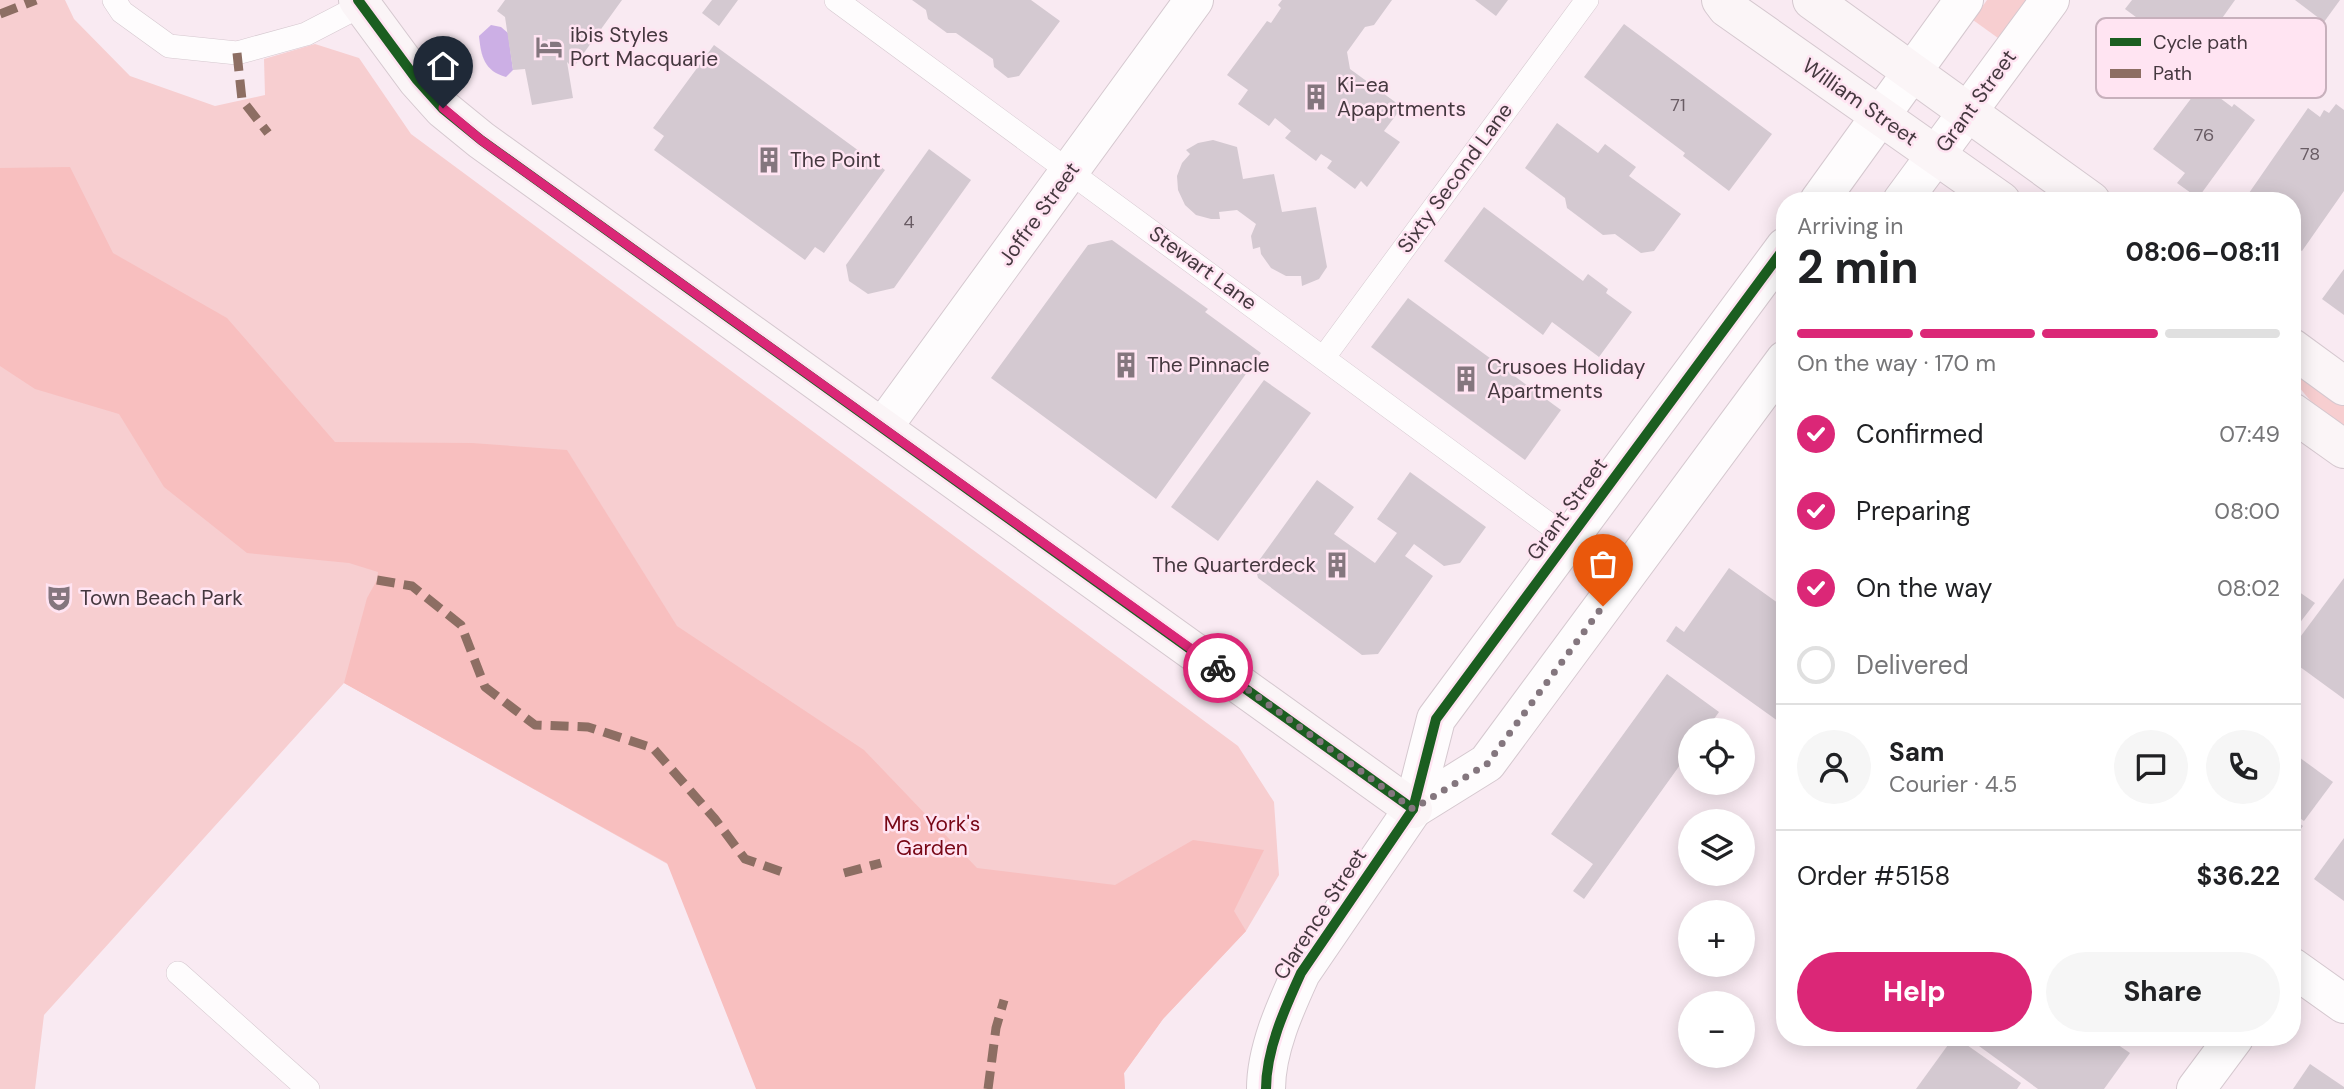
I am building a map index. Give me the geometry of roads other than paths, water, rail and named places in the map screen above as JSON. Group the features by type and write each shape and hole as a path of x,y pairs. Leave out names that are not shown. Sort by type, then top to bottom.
{"street":[{"name":"Joffre Street","path":"883,427 1194,0"},
{"name":"William Street","path":"1721,0 1727,8 1988,192"},
{"path":"1812,0 2079,192"},
{"path":"1826,192 1964,0"},
{"name":"Grant Street","path":"1909,192 2050,0"},
{"path":"369,7 417,80 443,108 481,140 1413,809 1487,764 1776,371"},
{"name":"Grant Street","path":"1413,809 1436,719 1776,259"},
{"path":"2301,355 2344,386"},
{"path":"2301,418 2344,449"},
{"name":"Clarence Street","path":"1266,1089 1276,1036 1288,1000 1301,973 1413,809"},
{"path":"2301,973 2344,1004"},
{"path":"2196,1089 2228,1046"}],"lane":[{"path":"114,0 122,12 169,46 237,53 306,34 369,7"},
{"name":"Stewart Lane","path":"836,0 1569,539"},
{"name":"Sixty Second Lane","path":"1324,357 1587,0"},
{"path":"178,973 308,1089"}],"place":[{"name":"ibis Styles Port Macquarie","path":"549,47"},
{"name":"Ki-ea Apaprtments","path":"1316,97"},
{"name":"The Point","path":"769,160"},
{"name":"The Pinnacle","path":"1126,365"},
{"name":"Crusoes Holiday Apartments","path":"1466,379"},
{"name":"The Quarterdeck","path":"1337,565"},
{"name":"Town Beach Park","path":"59,598"}],"park label":[{"name":"Mrs York's Garden","path":"932,836"}]}
